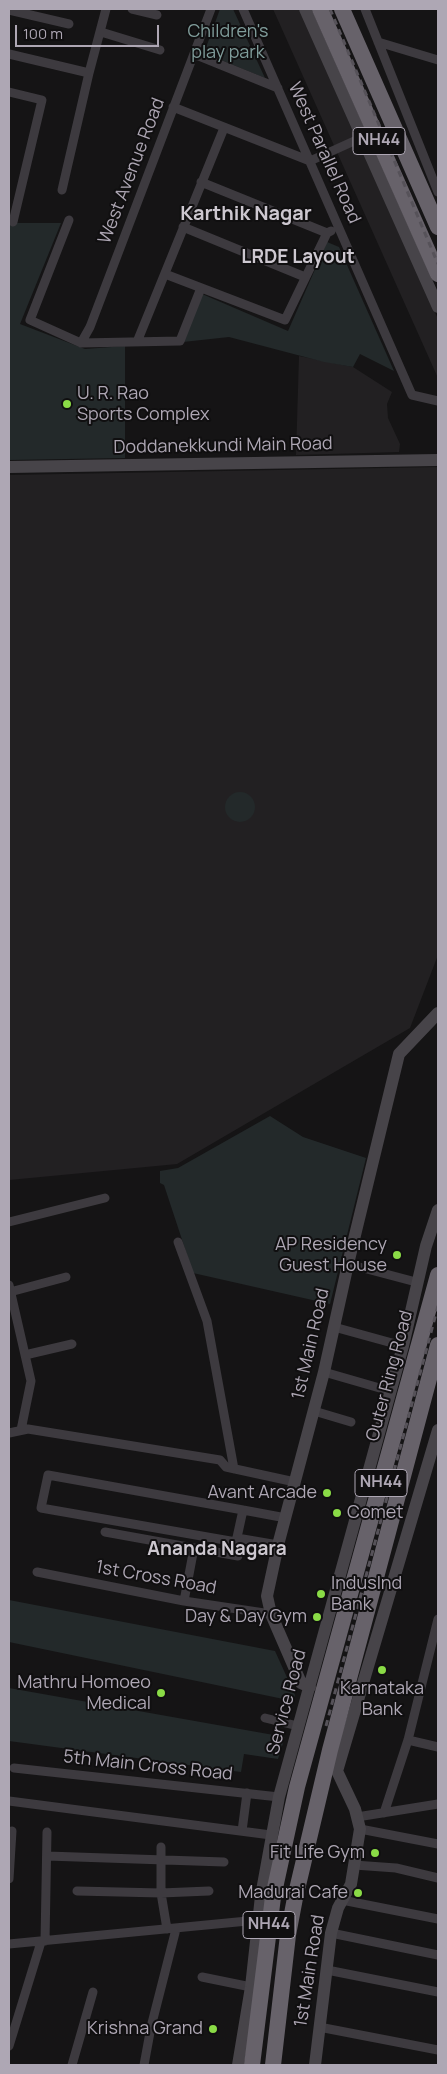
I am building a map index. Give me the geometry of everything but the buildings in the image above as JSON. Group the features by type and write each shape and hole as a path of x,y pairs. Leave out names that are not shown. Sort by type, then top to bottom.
{"highway":[{"name":"NH44","path":"320,9 416,240 438,274"},
{"name":"NH44","path":"342,9 438,227"},
{"name":"Outer Ring Road","path":"316,1689 438,1275"},
{"name":"NH44","path":"273,2065 288,1935 295,1898 332,1766 438,1345"},
{"name":"NH44","path":"252,2065 273,1897 316,1689"}],"street":[{"path":"62,190 106,9"},
{"path":"132,9 157,15"},
{"name":"West Avenue Road","path":"81,343 90,327 211,9"},
{"name":"West Parallel Road","path":"243,9 412,395 438,401"},
{"path":"305,9 363,137 416,240 438,307"},
{"path":"365,9 438,192"},
{"path":"9,10 69,24"},
{"path":"100,32 160,50"},
{"path":"378,42 438,60"},
{"path":"9,54 89,73"},
{"path":"194,54 278,88"},
{"path":"9,92 42,100 13,222"},
{"path":"173,107 310,161 363,137"},
{"path":"137,342 224,128"},
{"path":"201,182 327,233"},
{"path":"69,220 30,320 81,343 180,341 201,288"},
{"path":"183,227 305,277"},
{"path":"165,274 285,320 327,233 339,228"},
{"name":"Doddanekkundi Main Road","path":"9,468 438,460"},
{"name":"1st Main Road","path":"316,1689 301,1683 271,1614 267,1596 278,1545 324,1372 399,1054 438,1013"},
{"path":"9,1222 106,1198"},
{"name":"Service Road","path":"238,2065 251,1987 258,1920 271,1835 279,1797 298,1726 316,1689 390,1391 403,1346 416,1282 438,1210"},
{"path":"178,1242 207,1321 234,1469"},
{"path":"348,1264 416,1282"},
{"path":"21,1430 31,1381 10,1288 66,1277"},
{"path":"334,1327 403,1346"},
{"path":"25,1355 72,1344"},
{"path":"324,1372 390,1391"},
{"path":"314,1410 351,1422"},
{"path":"9,1433 28,1429 220,1460 226,1467 296,1482"},
{"path":"438,1430 332,1766 359,1823 438,1844"},
{"path":"243,1510 236,1542 41,1508 48,1475 243,1510 286,1518"},
{"path":"105,1532 238,1556"},
{"path":"237,1538 278,1545"},
{"path":"184,1601 194,1548"},
{"name":"1st Cross Road","path":"36,1572 184,1601 271,1614"},
{"path":"384,1813 408,1740 438,1619"},
{"path":"265,1718 298,1726"},
{"path":"408,1740 438,1748"},
{"name":"5th Main Cross Road","path":"14,1768 279,1797"},
{"path":"242,1831 247,1793"},
{"path":"9,1801 271,1835"},
{"path":"359,1823 384,1813 438,1804"},
{"name":"1st Main Road","path":"315,2065 331,1933 342,1900 351,1884 359,1823"},
{"path":"9,1879 12,1831"},
{"path":"9,2046 43,1941 47,1832"},
{"path":"144,2065 171,1929 161,1894 161,1847"},
{"path":"47,1856 224,1862"},
{"path":"354,1866 396,1868 438,1878"},
{"path":"77,1891 161,1894 210,1891"},
{"path":"342,1900 438,1919"},
{"path":"9,1944 258,1920"},
{"path":"331,1933 438,1955"},
{"path":"327,1970 438,1992"},
{"path":"202,1977 251,1987"},
{"path":"72,2065 93,1992"},
{"path":"320,2027 438,2050"}],"shaded area":[{"path":"273,9 300,9 438,319 438,378"},
{"path":"299,356 353,367 392,392 387,404 388,418 400,444 399,452 296,455"},
{"path":"438,467 438,955 410,1028 177,1164 9,1180 9,475"}],"green space":[{"name":"Children's play park","path":"220,9 233,9 265,78 204,53"},
{"name":"U. R. Rao Sports Complex","path":"9,223 61,223 20,324 85,349 125,346 125,458 9,460"},
{"path":"327,242 339,247 394,371 360,354 353,367 324,362 229,337 183,342 202,294 288,331"},
{"path":"240,792 251,796 255,807 251,818 240,822 229,818 225,807 229,796"},
{"path":"270,1116 303,1137 366,1158 330,1304 193,1273 164,1185 160,1183 160,1171 178,1168"},
{"path":"9,1600 275,1651 295,1695 293,1701 9,1642"},
{"path":"9,1688 285,1737 278,1759 244,1754 241,1772 9,1741"}],"railway":[{"path":"330,9 438,264"},
{"path":"326,1726 438,1306"}],"place":[{"name":"U. R. Rao Sports Complex","path":"67,404"},
{"name":"AP Residency Guest House","path":"397,1255"},
{"name":"Avant Arcade","path":"327,1493"},
{"name":"Comet","path":"337,1513"},
{"name":"IndusInd Bank","path":"321,1594"},
{"name":"Day & Day Gym","path":"317,1617"},
{"name":"Karnataka Bank","path":"382,1670"},
{"name":"Mathru Homoeo Medical","path":"161,1693"},
{"name":"Fit Life Gym","path":"375,1853"},
{"name":"Madurai Cafe","path":"358,1893"},
{"name":"Krishna Grand","path":"213,2029"}],"district":[{"name":"Karthik Nagar","path":"246,214"},
{"name":"LRDE Layout","path":"298,258"},
{"name":"Ananda Nagara","path":"217,1550"}]}
